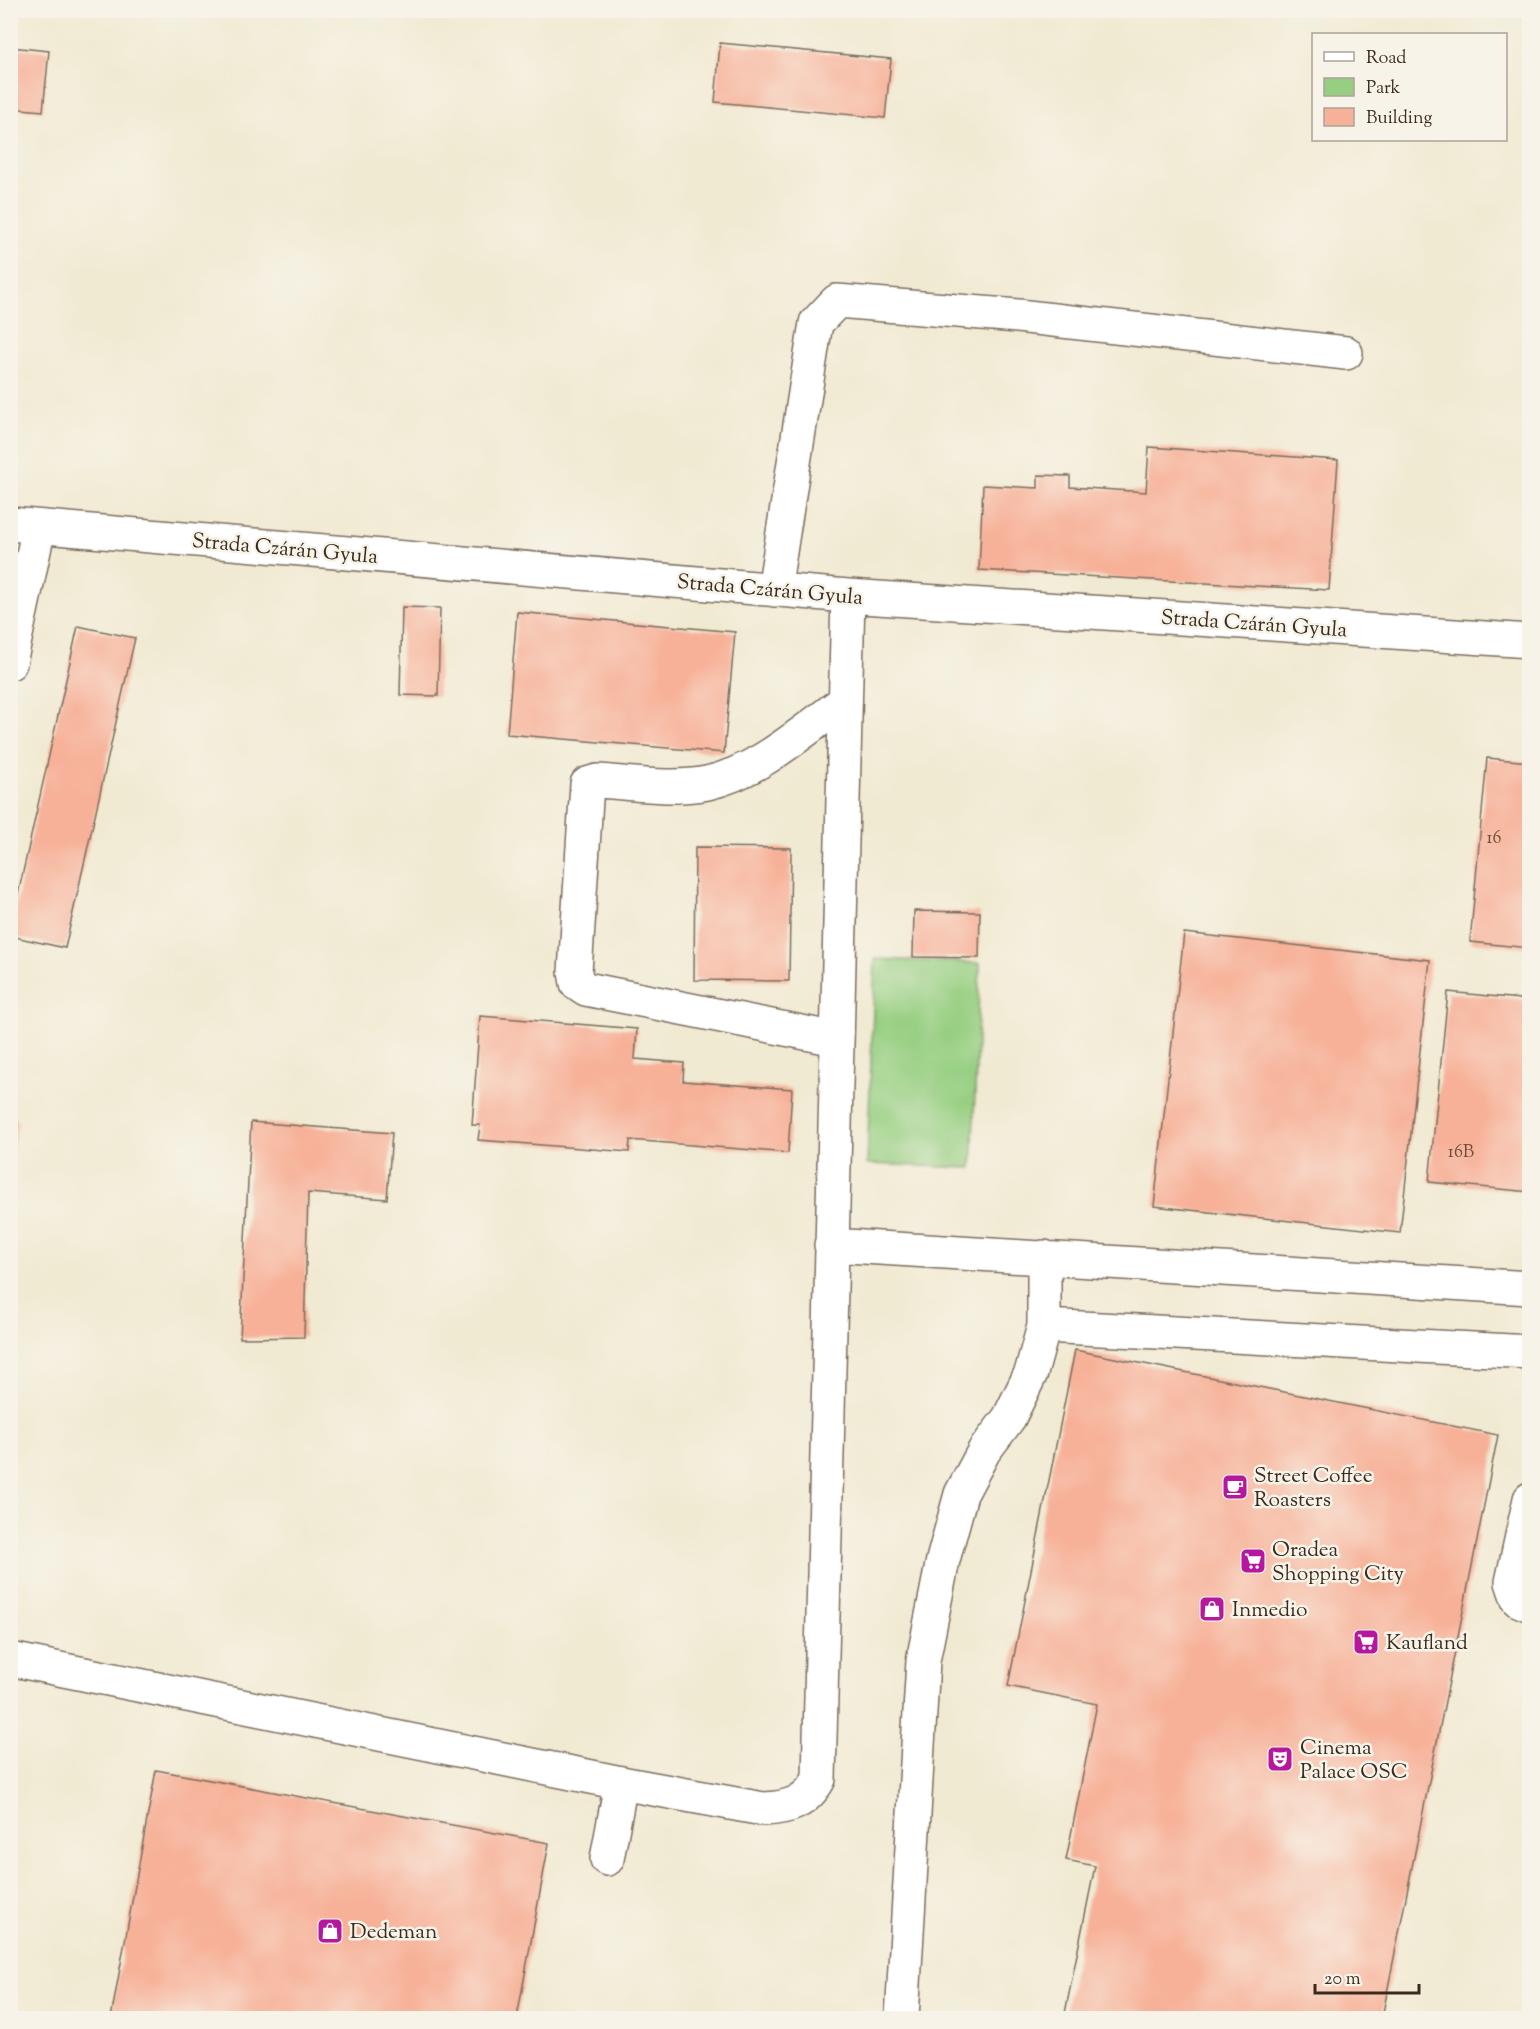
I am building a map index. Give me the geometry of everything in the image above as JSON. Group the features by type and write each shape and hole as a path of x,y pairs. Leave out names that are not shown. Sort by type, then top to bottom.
{"street":[{"path":"774,590 816,323 837,301 1030,317 1346,353"},
{"path":"10,663 25,525"},
{"name":"Strada Czárán Gyula","path":"25,525 848,596 1530,641"},
{"path":"10,1659 621,1783 763,1809 783,1808 803,1800 819,1779 848,596"},
{"path":"836,1039 586,989 578,983 575,972 587,784 597,781 685,786 724,778 772,753 844,701"},
{"path":"831,1245 1530,1288"},
{"path":"902,2019 923,1661 944,1560 961,1494 984,1451 1009,1418 1031,1373 1044,1326 1044,1257"},
{"path":"1044,1326 1530,1352"},
{"path":"1530,1499 1512,1582 1518,1600 1530,1605"},
{"path":"608,1859 621,1783"}],"green space":[{"path":"875,959 980,963 972,1168 867,1164"}],"building":[{"path":"720,43 891,59 885,118 715,102"},
{"path":"10,47 49,51 43,111 10,108"},
{"path":"1149,447 1338,460 1329,590 979,570 983,485 1038,488 1038,475 1070,476 1070,487 1146,492"},
{"path":"402,607 440,608 438,696 400,695"},
{"path":"517,612 735,632 724,753 507,734"},
{"path":"78,626 135,638 65,948 10,936 10,930"},
{"path":"1487,758 1530,762 1530,948 1470,942"},
{"path":"695,847 791,848 789,981 694,980"},
{"path":"914,911 980,912 979,958 913,957"},
{"path":"1184,933 1430,960 1400,1233 1154,1206"},
{"path":"1448,992 1530,1000 1530,1192 1429,1182"},
{"path":"480,1016 637,1029 635,1059 684,1063 683,1081 792,1089 788,1153 630,1140 629,1152 478,1140 480,1125 472,1125"},
{"path":"10,1119 18,1121 12,1151 10,1151"},
{"path":"251,1122 392,1133 387,1199 308,1193 304,1337 240,1338"},
{"name":"Oradea Shopping City","path":"1075,1350 1498,1435 1382,2018 1064,2018 1095,1866 1066,1860 1097,1704 1008,1686"},
{"name":"Dedeman","path":"156,1770 549,1843 517,2018 111,2018"}],"place":[{"name":"Street Coffee Roasters","path":"1235,1487"},
{"name":"Oradea Shopping City","path":"1253,1561"},
{"name":"Inmedio","path":"1212,1609"},
{"name":"Kaufland","path":"1366,1642"},
{"name":"Cinema Palace OSC","path":"1280,1759"},
{"name":"Dedeman","path":"330,1931"}]}
